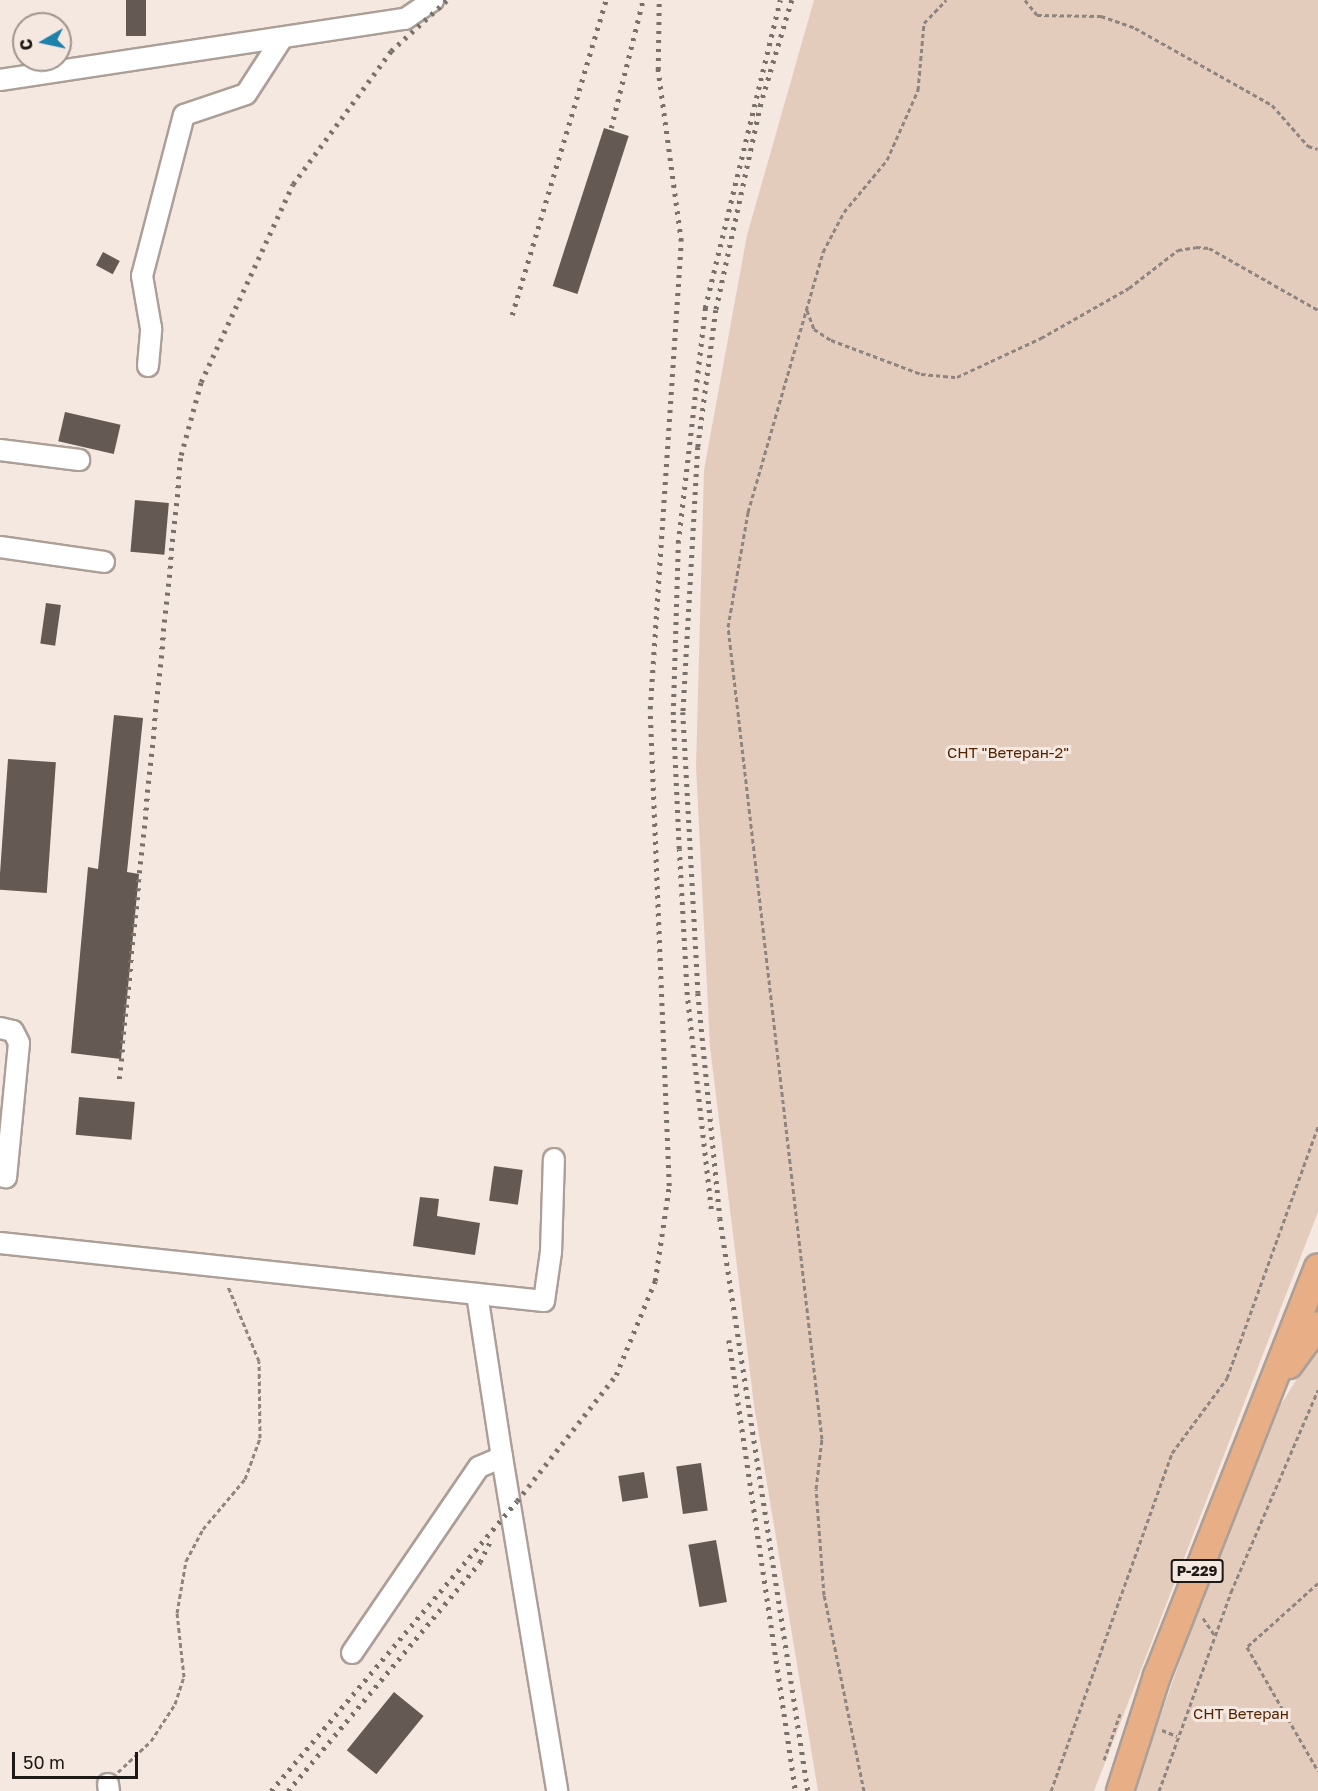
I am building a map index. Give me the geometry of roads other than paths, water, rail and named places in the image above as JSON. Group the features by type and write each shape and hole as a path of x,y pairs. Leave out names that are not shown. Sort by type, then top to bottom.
{"main road":[{"name":"Р-229","path":"1120,1791 1134,1745 1264,1399 1318,1268"},
{"path":"1264,1399 1318,1325"},
{"name":"Р-229","path":"1113,1791 1134,1745"}],"lane":[{"path":"0,80 281,40 405,19 432,0"},
{"path":"148,366 151,328 142,276 184,115 246,94 281,40"},
{"path":"0,450 79,460"},
{"path":"0,547 104,562"},
{"path":"0,1028 13,1031 19,1043 6,1177 0,1176"},
{"path":"0,1243 544,1301 552,1252 554,1159"},
{"path":"477,1294 557,1791"},
{"path":"352,1653 479,1467 502,1457"}],"railway":[{"path":"119,1079 181,455 201,382 293,184 391,51 447,0"},
{"path":"512,315 606,0"},
{"path":"611,128 643,0"},
{"path":"271,1791 517,1501 616,1375 655,1281 669,1186 650,709 681,241 658,70 659,0"},
{"path":"711,1209 687,995 679,849 673,715 678,543 705,308 780,0"},
{"path":"792,0 761,104 716,310 698,447 683,712 698,993 720,1218 808,1791"},
{"path":"729,1340 796,1791"},
{"path":"288,1791 480,1562 491,1539"}],"park label":[{"name":"СНТ \"Ветеран-2\"","path":"1008,753"},
{"name":"СНТ Ветеран","path":"1241,1714"}]}
